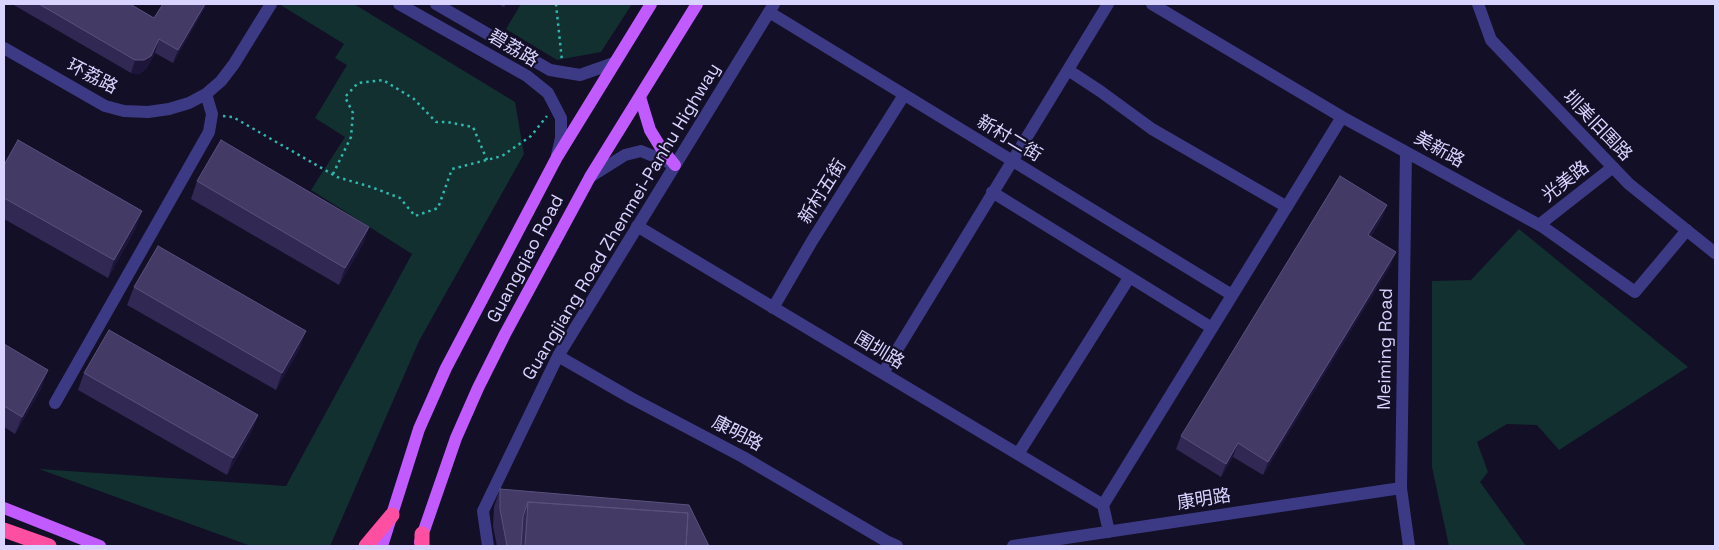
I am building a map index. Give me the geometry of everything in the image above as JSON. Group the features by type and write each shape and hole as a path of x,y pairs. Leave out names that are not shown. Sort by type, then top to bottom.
{"highway":[{"path":"366,546 392,515"},
{"path":"4,530 49,546"}],"main road":[{"name":"Guangqiao Road","path":"382,546 420,429 446,368 557,157 651,4"},
{"name":"Guangqiao Road","path":"421,542 456,438 505,334 590,177 697,4"},
{"path":"640,97 650,130 661,148 675,165"},
{"path":"4,508 100,546"}],"street":[{"name":"环荔路","path":"4,48 105,106 124,111 148,112 169,109 189,103 206,94 221,81 234,64 271,4"},
{"name":"碧荔路","path":"399,4 526,76 548,93 561,118 561,138 557,157"},
{"name":"碧荔路","path":"436,4 550,70 580,75 614,63"},
{"path":"883,374 1108,4"},
{"name":"美新路","path":"1152,4 1342,117 1539,225 1635,292 1687,230"},
{"name":"圳美旧围路","path":"1478,4 1491,40 1629,184 1715,253"},
{"name":"新村二街","path":"771,8 904,95 1232,295"},
{"name":"Guangjiang Road Zhenmei-Panhu Highway","path":"488,546 482,511 558,356 771,8"},
{"path":"1068,70 1152,129 1287,206"},
{"path":"55,403 209,132 212,114 206,94"},
{"name":"新村五街","path":"773,308 812,241 904,95"},
{"path":"1109,532 1102,505 1342,117"},
{"path":"590,177 625,155 641,151 675,165"},
{"name":"Meiming Road","path":"1406,152 1401,488 1409,546"},
{"name":"光美路","path":"1539,225 1613,167"},
{"path":"992,192 1212,328"},
{"name":"围圳路","path":"637,226 1102,505"},
{"path":"1018,454 1129,278"},
{"name":"康明路","path":"558,356 631,398 743,456 897,546"},
{"name":"康明路","path":"1013,546 1401,488"}],"path":[{"path":"556,4 563,72"},
{"path":"333,175 351,137 353,113 345,97 358,83 382,80 414,99 436,122 473,127 487,160"},
{"path":"212,114 232,117 333,175 400,198 415,216 438,208 452,169 502,156 531,136 550,112"}],"green space":[{"path":"279,4 354,4 515,102 524,154 419,341 330,546 251,546 39,469 286,486 412,254 311,190 345,137 315,118 347,65 335,58 344,44"},
{"path":"521,4 632,4 601,52 557,60 506,29"},
{"path":"1519,229 1688,367 1559,450 1537,425 1507,424 1477,442 1488,472 1480,482 1526,546 1449,546 1432,467 1432,281 1471,280"}],"building":[{"path":"39,4 130,4 154,18 163,4 205,4 178,50 159,39 151,56 144,60 135,60"},
{"path":"18,140 142,211 114,260 4,198 4,165"},
{"path":"221,140 369,227 345,268 197,181"},
{"path":"1340,176 1387,205 1368,235 1396,252 1268,462 1238,443 1226,464 1181,436"},
{"path":"158,246 306,331 282,373 134,287"},
{"path":"109,330 258,415 233,458 84,373"},
{"path":"4,344 48,370 22,417 4,406"},
{"path":"500,489 689,505 709,546 686,546 688,513 528,502 523,516 521,546 507,546 500,509"},
{"path":"528,502 688,513 686,546 525,546"}]}
